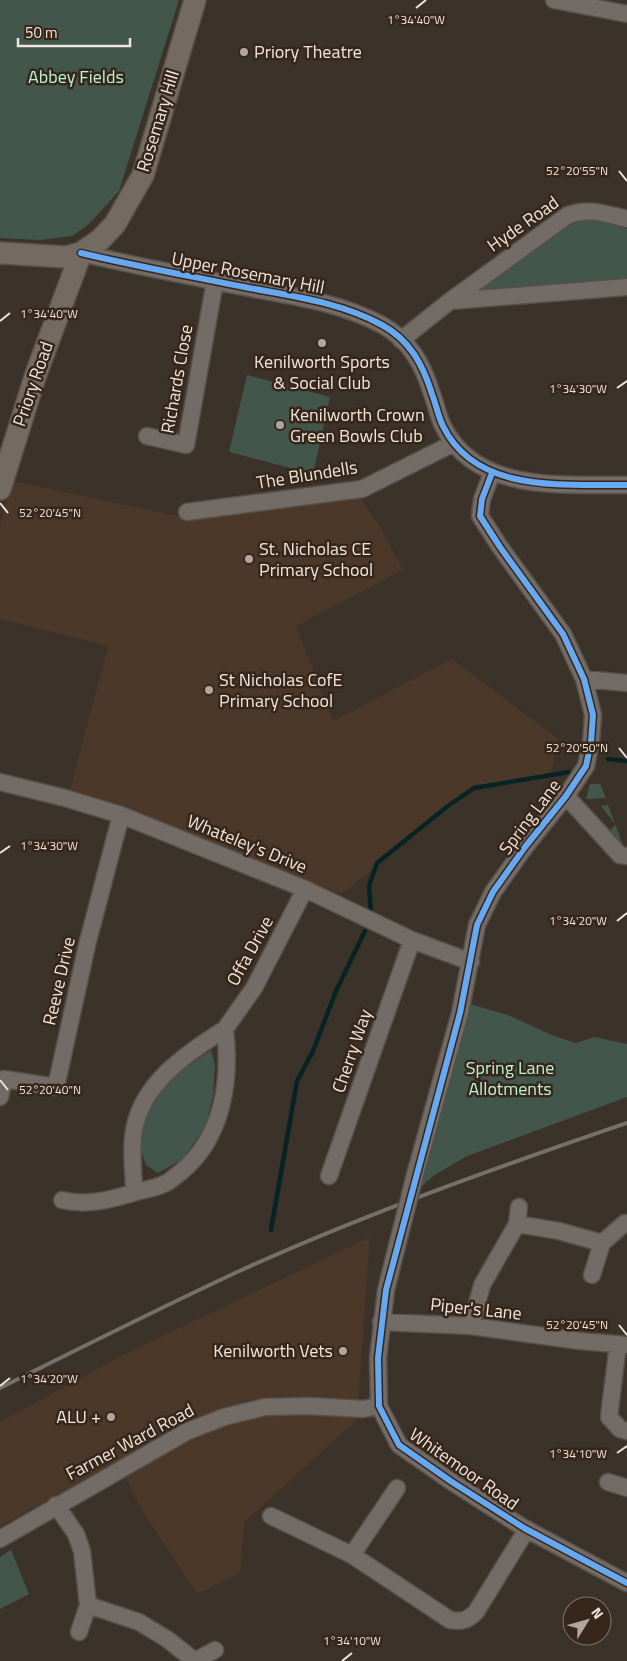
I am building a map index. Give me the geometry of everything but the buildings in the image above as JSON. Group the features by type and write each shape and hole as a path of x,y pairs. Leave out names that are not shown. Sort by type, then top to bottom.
{"main road":[{"name":"Rosemary Hill","path":"81,253 100,240 115,224 143,175 194,0"},
{"path":"0,253 66,257 81,253"},
{"name":"Priory Road","path":"0,489 36,374 81,253"}],"street":[{"path":"554,0 627,14"},
{"name":"Hyde Road","path":"402,340 450,300 568,215 581,210 592,210 627,219"},
{"name":"Upper Rosemary Hill","path":"81,253 321,302 361,315 385,327 411,348 418,359 426,374 443,426 454,443"},
{"name":"Richards Close","path":"147,436 186,445 215,281"},
{"path":"450,300 627,287"},
{"path":"454,443 492,473 517,480 554,484 627,486"},
{"name":"The Blundells","path":"187,512 362,489 454,443"},
{"name":"Spring Lane","path":"416,1171 460,1013 471,962 476,925 493,892 524,847 566,796 586,766 592,742 592,715 584,679 564,634 500,547 480,516 482,499 492,473"},
{"path":"584,679 627,683"},
{"name":"Whateley's Drive","path":"0,782 65,798 121,815 305,889 412,940 471,962"},
{"path":"566,796 620,855 627,856"},
{"name":"Reeve Drive","path":"0,1097 4,1078 56,1086 87,946 121,815"},
{"name":"Offa Drive","path":"134,1192 134,1130 139,1111 153,1089 173,1066 225,1029 254,988 305,889"},
{"name":"Cherry Way","path":"329,1176 412,940"},
{"path":"62,1200 75,1203 116,1199 167,1183 187,1166 205,1146 217,1122 224,1096 227,1052 225,1029"},
{"name":"Whitemoor Road","path":"416,1171 386,1290 378,1358 379,1406 399,1445 452,1482 527,1529 627,1583"},
{"path":"471,1326 482,1285 517,1224 519,1207"},
{"path":"592,1275 602,1243 625,1223"},
{"path":"517,1224 559,1231 602,1243"},
{"name":"Piper's Lane","path":"381,1322 471,1326 580,1341 623,1344"},
{"path":"623,1344 609,1417 620,1429 627,1431"},
{"name":"Farmer Ward Road","path":"0,1539 56,1505 186,1432 224,1417 265,1407 303,1406 363,1410 379,1406"},
{"path":"608,1482 627,1488"},
{"path":"352,1555 397,1488"},
{"path":"56,1505 76,1534 82,1550 88,1605 79,1632"},
{"path":"270,1516 352,1555 450,1620 460,1621 469,1619 476,1612 527,1529"},
{"path":"88,1605 140,1622 167,1638 195,1661 214,1650"}],"shaded area":[{"name":"St Nicholas CofE Primary School","path":"12,481 187,518 361,499 381,528 403,570 296,626 333,721 452,659 558,739 550,778 475,789 341,894 70,790 108,646 0,619 0,525"},
{"path":"370,1237 357,1420 244,1522 240,1573 197,1594 139,1505 118,1462 0,1526 0,1422 123,1355"}],"green space":[{"name":"Abbey Fields","path":"0,0 179,0 119,191 89,224 72,236 40,240 0,238"},
{"path":"589,218 627,229 627,279 471,292 570,221"},
{"name":"Kenilworth Crown Green Bowls Club","path":"247,375 330,397 313,474 229,452"},
{"path":"590,784 600,784 606,798 586,799"},
{"path":"608,805 615,824 601,806"},
{"path":"616,825 624,848 611,835 611,829"},
{"name":"Spring Lane Allotments","path":"470,1004 508,1015 554,1036 576,1043 594,1037 627,1044 627,1097 467,1156 433,1176 421,1187"},
{"path":"211,1050 215,1065 213,1097 205,1127 183,1159 158,1173 146,1165 139,1145 149,1106 176,1074"},
{"path":"11,1550 29,1594 0,1609 0,1557"}],"waterway":[{"path":"608,759 627,761"},
{"path":"371,912 369,886 377,863 448,806 474,788 569,772"},
{"path":"271,1230 297,1081 313,1051 336,991 365,931"}],"railway":[{"path":"0,1388 235,1273 331,1231 429,1193 627,1123"}],"cycle path":[{"path":"81,253 315,301 366,317 392,331 408,346 420,363 443,426 458,448 477,464 499,474 524,481 550,484 627,485"},
{"path":"492,473 482,499 480,516 563,634 584,679 593,715 591,742 586,766 566,796 525,847 493,892 477,925 460,1013 386,1290 378,1358 379,1406 399,1445 452,1482 524,1528 627,1583"}],"place":[{"name":"Priory Theatre","path":"244,52"},
{"name":"Kenilworth Sports & Social Club","path":"322,343"},
{"name":"Kenilworth Crown Green Bowls Club","path":"280,425"},
{"name":"St. Nicholas CE Primary School","path":"249,559"},
{"name":"St Nicholas CofE Primary School","path":"209,690"},
{"name":"Kenilworth Vets","path":"343,1351"},
{"name":"ALU +","path":"111,1417"}]}
